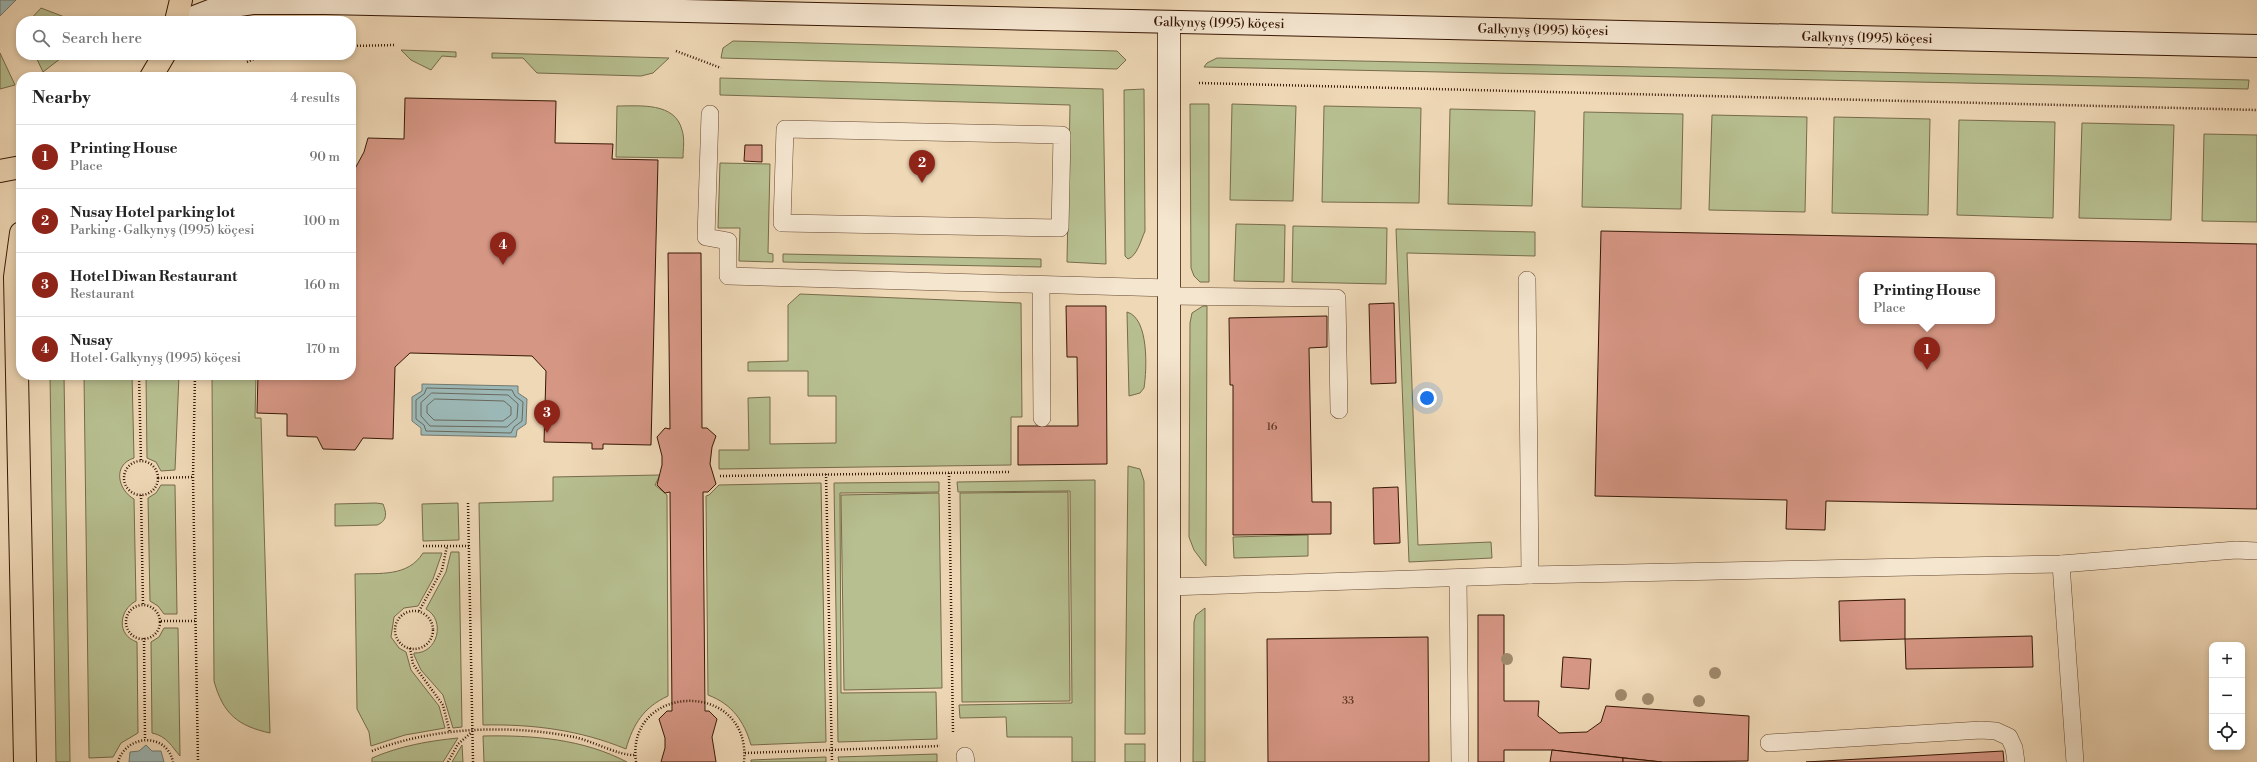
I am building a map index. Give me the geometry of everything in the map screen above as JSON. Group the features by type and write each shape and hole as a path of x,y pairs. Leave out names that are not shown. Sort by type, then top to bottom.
{"main road":[{"path":"177,16 181,0"},
{"name":"Galkynyş (1995) köçesi","path":"197,16 215,9 262,3 2257,46"},
{"path":"1169,22 1169,762"},
{"path":"154,72 161,60"},
{"path":"0,171 16,168"},
{"path":"16,270 16,326"},
{"path":"17,380 25,762"}],"lane":[{"path":"710,114 706,237 728,241 728,276 1041,285 1169,292 1337,298 1339,410"},
{"path":"785,129 1062,135 1060,228 782,223 785,129"},
{"path":"1527,280 1530,575"},
{"path":"1041,285 1042,418"},
{"path":"1169,587 1530,575 2061,564 2236,550 2257,551"},
{"path":"2061,564 2075,762"},
{"path":"1458,578 1460,762"},
{"path":"1769,743 1981,730 1996,731 2009,736 2014,748 2016,762"}],"path":[{"path":"356,46 395,46"},
{"path":"676,51 721,68"},
{"path":"248,62 252,60"},
{"path":"1194,82 2257,110"},
{"path":"139,380 141,461"},
{"path":"195,380 193,477 198,762"},
{"path":"141,461 153,466 158,478 153,490 141,495 129,491 124,479 128,466 141,461"},
{"path":"720,476 1010,472"},
{"path":"744,753 832,750 961,755 949,473"},
{"path":"826,474 832,762"},
{"path":"158,478 193,477"},
{"path":"141,495 143,605"},
{"path":"468,503 473,762"},
{"path":"423,546 469,546"},
{"path":"420,611 442,570 447,546"},
{"path":"143,605 155,609 160,621 156,633 144,638 131,634 126,622 131,610 143,605"},
{"path":"420,611 432,622 432,638 424,646 410,648 399,642 395,627 396,621 404,613 420,611"},
{"path":"160,621 196,621"},
{"path":"144,638 145,739"},
{"path":"410,648 411,659 415,667 443,705 450,734"},
{"path":"636,762 636,742 648,719 669,703 682,700 708,702 730,717 740,734 744,753 744,762"},
{"path":"372,752 406,740 472,731 495,730 559,734 591,741 627,756 635,756"},
{"path":"448,762 458,744 472,731"},
{"path":"118,762 121,754 131,743 145,739 153,740 166,747 174,762"}],"green space":[{"path":"41,8 62,16 34,16"},
{"path":"733,41 1117,51 1126,60 1117,69 721,58 723,48"},
{"path":"401,50 456,52 456,57 442,56 431,70 411,60"},
{"path":"0,53 15,85 0,89"},
{"path":"492,53 669,58 653,73 641,76 537,73 523,58 492,58"},
{"path":"1217,58 2249,80 2248,89 1204,67 1207,63"},
{"path":"37,60 59,60 43,72"},
{"path":"720,78 1103,89 1106,264 1067,262 1070,105 720,95"},
{"path":"1144,89 1145,231 1134,255 1128,259 1125,256 1124,90"},
{"path":"1190,104 1209,104 1209,282 1200,282 1194,276 1191,268"},
{"path":"1232,104 1296,106 1293,201 1230,200"},
{"path":"617,106 646,106 664,110 672,114 678,121 683,133 683,158 616,157"},
{"path":"1324,106 1421,108 1419,203 1322,202"},
{"path":"1450,109 1535,111 1532,206 1448,204"},
{"path":"1584,112 1683,114 1681,209 1582,207"},
{"path":"1712,115 1807,117 1805,212 1709,210"},
{"path":"1834,117 1930,119 1928,215 1832,213"},
{"path":"1959,120 2055,122 2053,218 1957,215"},
{"path":"2082,123 2174,125 2171,220 2079,218"},
{"path":"2204,134 2257,135 2257,222 2202,221"},
{"path":"720,163 770,164 768,253 773,254 773,262 739,261 740,228 718,228"},
{"path":"1236,224 1285,225 1284,282 1234,281"},
{"path":"1293,226 1387,228 1386,284 1292,282"},
{"path":"1396,229 1535,232 1535,256 1407,253 1418,545 1491,542 1492,558 1409,562"},
{"path":"783,254 1041,259 1041,267 783,262"},
{"path":"800,294 1021,303 1022,417 1011,417 1011,465 719,469 719,450 749,450 748,398 770,397 770,444 836,443 836,396 808,396 808,371 748,371 748,362 788,361 788,305"},
{"path":"1203,306 1207,306 1206,566 1194,550 1189,537 1190,323 1192,313"},
{"path":"1127,312 1134,316 1139,324 1143,334 1146,357 1144,388 1140,393 1129,396"},
{"path":"50,380 64,380 70,762 56,762"},
{"path":"84,380 132,380 134,458 127,461 122,466 120,478 124,490 134,499 136,601 126,610 122,622 126,634 130,639 137,642 138,733 121,743 113,757 89,758"},
{"path":"146,380 179,380 175,470 161,471 156,462 147,458"},
{"path":"212,380 256,380 255,418 261,418 270,733 249,727 233,717 222,702 214,681"},
{"path":"1128,466 1140,469 1144,481 1145,734 1125,734"},
{"path":"660,475 655,485 667,495 668,696 652,705 641,717 632,732 626,749 609,742 574,733 538,727 483,725 479,503 553,501 553,477"},
{"path":"1095,480 1095,762 1072,762 1072,737 1007,737 1006,717 960,718 959,705 1072,703 1070,491 958,492 957,482"},
{"path":"939,482 939,492 840,493 841,693 936,692 937,739 838,742 834,483"},
{"path":"821,483 826,742 751,745 745,728 736,714 724,703 708,695 706,496 719,485"},
{"path":"161,485 175,485 177,614 164,614 158,606 150,601 148,498 156,493"},
{"path":"1068,492 1070,701 962,702 960,493"},
{"path":"939,493 942,688 844,690 841,495"},
{"path":"458,503 459,540 423,541 422,504"},
{"path":"335,504 383,504 385,511 383,521 377,525 335,526"},
{"path":"1308,535 1308,556 1234,558 1233,537"},
{"path":"451,552 459,552 462,727 453,728 443,695 421,670 414,655 414,653 422,652 429,648 434,642 437,628 436,621 432,614 426,609 446,572"},
{"path":"423,553 442,553 433,579 418,606 404,608 394,617 391,637 399,648 406,652 411,670 439,706 445,728 405,735 371,746 369,732 357,709 355,574 384,573 401,570 417,561"},
{"path":"1205,608 1205,762 1193,762 1194,622 1196,615"},
{"path":"164,628 178,628 180,756 165,739 152,733 151,642 159,637"},
{"path":"483,736 520,736 575,743 610,754 627,762 484,762"},
{"path":"458,738 443,762 372,762 372,758 404,747 425,742"},
{"path":"1125,744 1145,744 1145,762 1125,762"},
{"path":"462,745 463,762 452,762"},
{"path":"937,754 937,762 839,762 838,757"},
{"path":"826,757 826,762 751,762 751,760"}],"water":[{"path":"0,0 16,0 0,16"},
{"path":"422,384 518,386 518,393 527,399 526,424 517,430 516,437 421,435 421,428 412,421 412,397 422,391"},
{"path":"146,745 152,751 161,751 164,762 129,762 130,752 139,751"}],"building":[{"path":"405,98 556,101 555,143 613,144 612,159 658,160 651,445 603,444 603,449 592,449 592,443 544,442 546,371 532,356 410,353 395,367 393,439 363,438 355,450 323,449 317,437 287,436 287,414 257,413 258,380 356,380 356,167 364,152 368,138 404,139"},
{"path":"745,145 762,145 762,162 744,161"},
{"path":"1601,231 2257,244 2257,509 1826,501 1825,530 1786,529 1787,500 1595,496"},
{"path":"668,253 701,253 702,428 707,428 716,436 712,447 710,464 716,484 708,492 703,492 705,711 709,711 717,719 712,737 716,762 661,762 665,748 665,738 659,719 667,711 672,711 670,492 665,493 657,485 662,465 662,456 657,437 665,428 670,429"},
{"path":"1394,303 1396,383 1371,384 1369,304"},
{"path":"1066,306 1106,306 1107,464 1018,465 1018,426 1078,426 1077,357 1067,357"},
{"path":"1327,316 1327,347 1309,348 1312,502 1331,502 1331,534 1233,535 1233,385 1230,385 1229,318"},
{"path":"1398,487 1400,543 1374,544 1373,488"},
{"path":"1905,599 1905,639 1840,641 1839,601"},
{"path":"1478,615 1504,615 1504,701 1539,701 1538,716 1559,733 1587,732 1601,722 1606,706 1749,716 1748,761 1662,762 1552,750 1504,750 1504,762 1478,762"},
{"path":"2032,636 2033,667 1906,669 1905,639"},
{"path":"1428,637 1429,762 1268,762 1267,639"},
{"path":"1563,657 1591,659 1589,689 1561,687"},
{"path":"1552,750 1623,758 1623,762 1550,762"},
{"path":"2003,751 2004,762 1806,762"},
{"path":"1623,758 1662,762 1623,762"}],"place":[{"name":"Nusay Hotel parking lot","path":"922,183"},
{"name":"Nusay","path":"503,265"},
{"name":"Printing House","path":"1927,370"},
{"name":"Hotel Diwan Restaurant","path":"547,433"}]}
